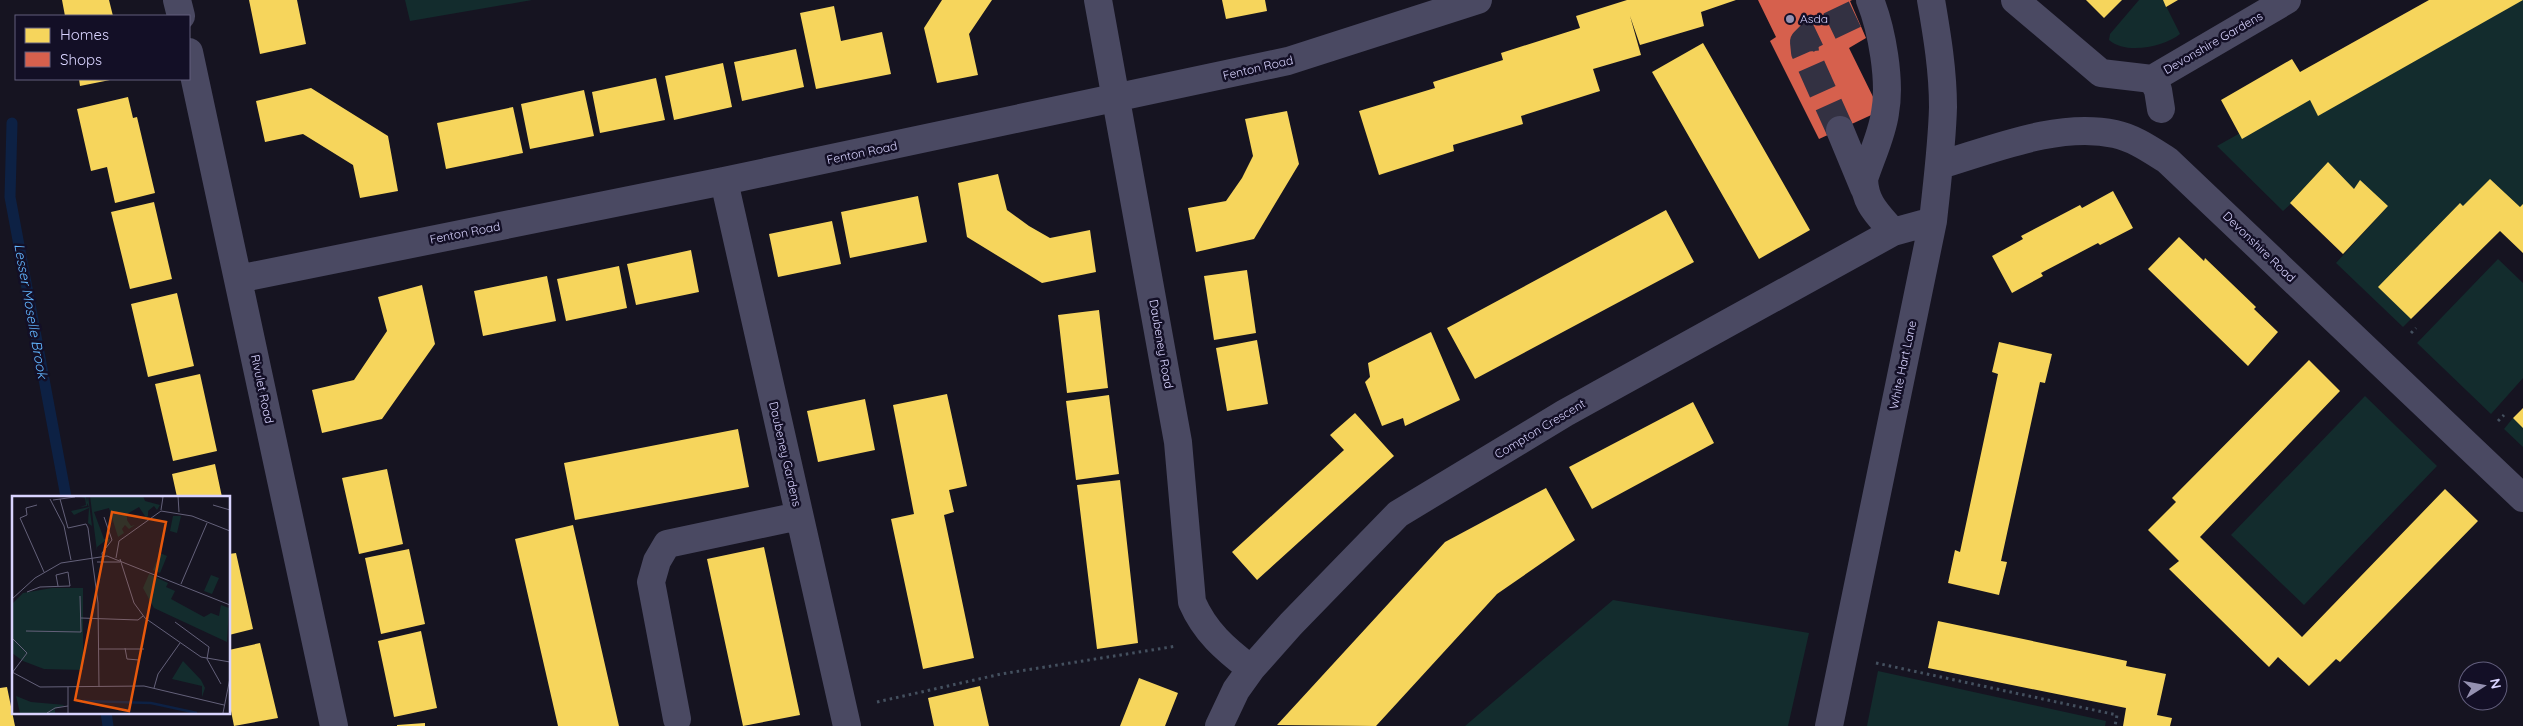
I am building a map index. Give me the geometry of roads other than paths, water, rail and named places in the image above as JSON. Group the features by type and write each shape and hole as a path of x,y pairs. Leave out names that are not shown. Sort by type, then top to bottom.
{"street":[{"path":"177,0 181,15"},
{"name":"Daubeney Road","path":"1098,0 1178,442 1192,602 1199,619 1215,640 1251,669"},
{"name":"Fenton Road","path":"238,279 1117,100 1308,56 1478,0"},
{"name":"White Hart Lane","path":"1829,726 1933,221 1940,165 1943,105 1939,44 1930,0"},
{"name":"Devonshire Gardens","path":"2016,0 2101,73 2152,79 2287,0"},
{"path":"1864,188 1864,179 1883,122 1887,94 1881,42 1872,5"},
{"name":"Rivulet Road","path":"190,57 334,726"},
{"path":"2152,79 2158,90 2161,109"},
{"path":"1840,130 1869,203 1893,232"},
{"name":"Devonshire Road","path":"1940,165 1982,152 2052,135 2088,132 2116,134 2135,141 2167,160 2523,498"},
{"name":"Daubeney Gardens","path":"724,181 845,718"},
{"name":"Compton Crescent","path":"1219,726 1236,690 1251,669 1291,624 1398,514 1565,413 1893,232 1933,221"},
{"path":"677,719 651,582 657,561 667,544 799,516"}],"waterway":[{"name":"Lesser Moselle Brook","path":"12,123 10,197 66,496"},
{"name":"Lesser Moselle Brook","path":"106,714 108,726"}],"tunnel":[{"path":"1840,130 1805,52 1804,42 1811,35 1855,14"}],"place":[{"name":"Asda","path":"1790,19"}]}
